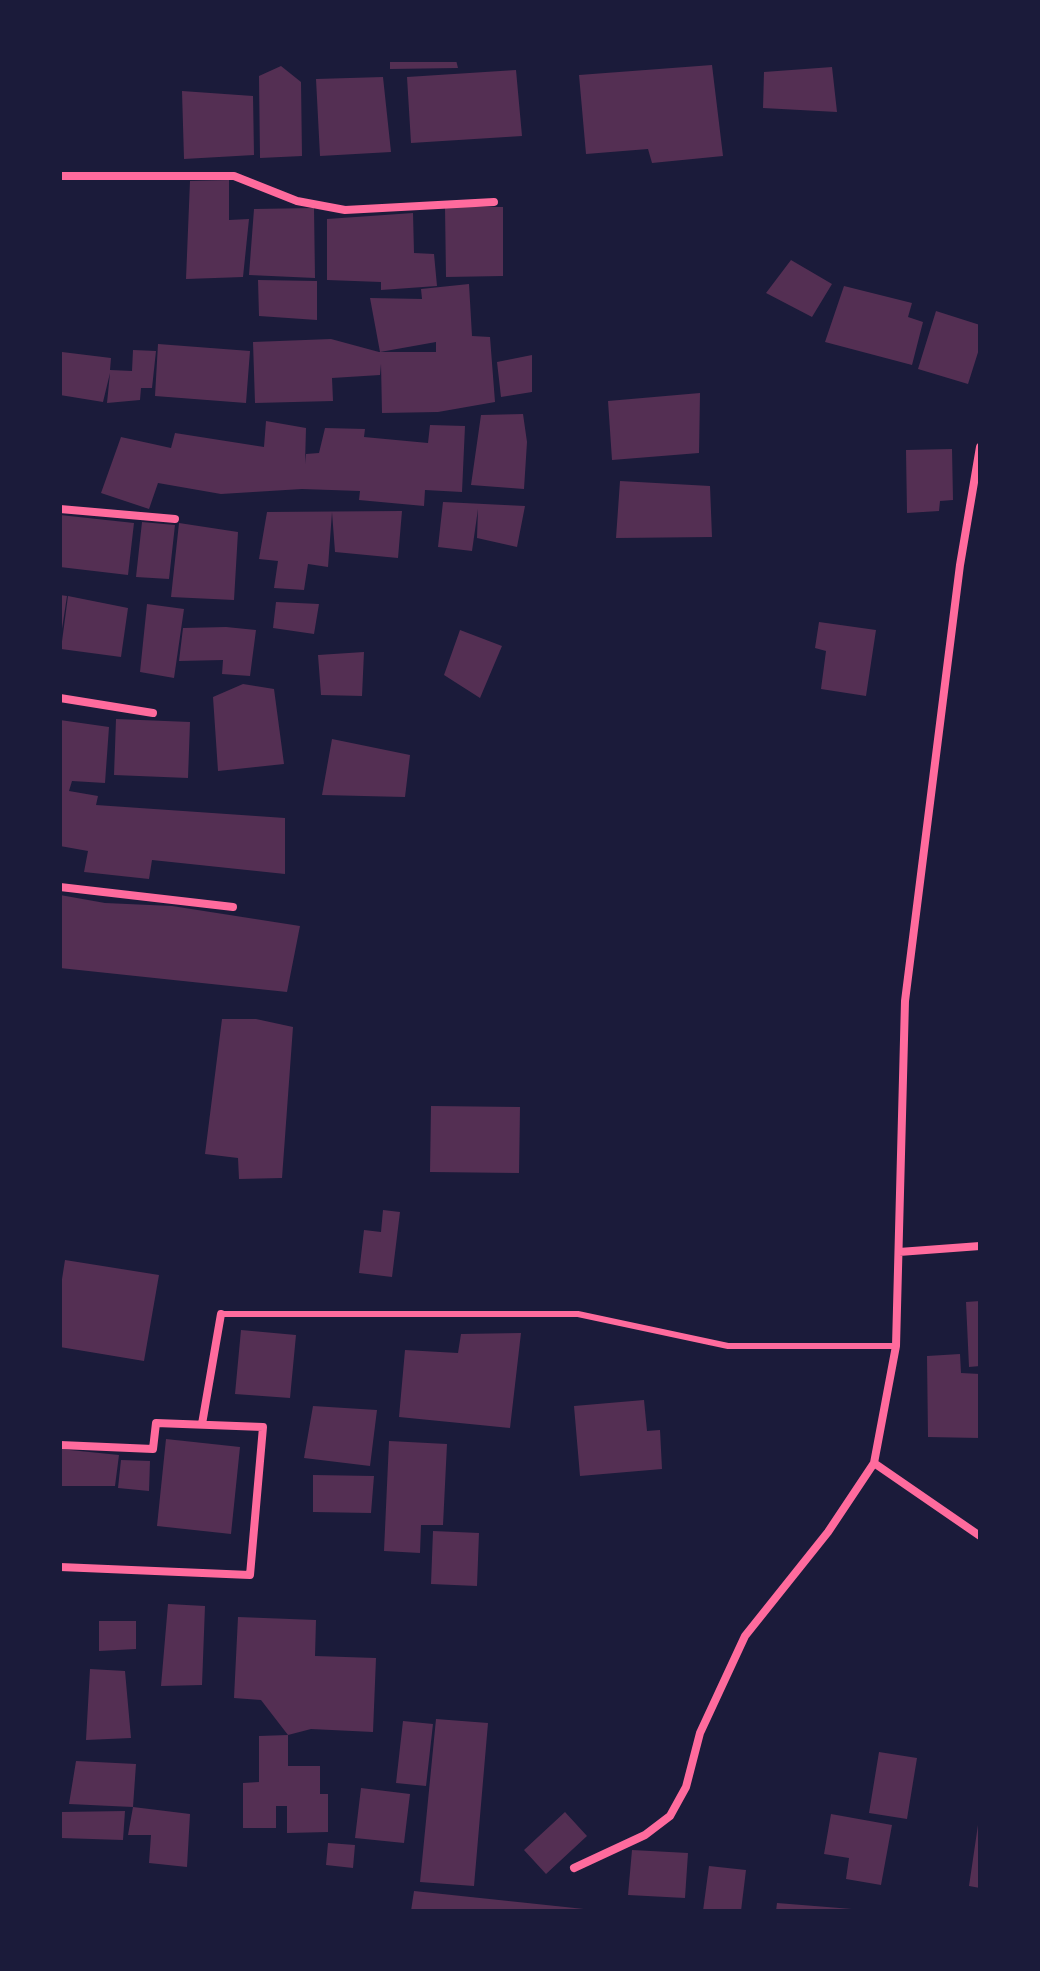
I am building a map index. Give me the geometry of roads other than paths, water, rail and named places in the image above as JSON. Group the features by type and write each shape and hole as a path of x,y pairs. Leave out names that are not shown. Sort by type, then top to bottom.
{"street":[{"path":"60,176 234,176 297,201 345,210 494,202"},
{"path":"574,1868 645,1835 670,1816 686,1787 700,1733 745,1636 828,1532 874,1463 896,1346 905,1001 960,565 980,447"},
{"path":"60,509 175,519"},
{"path":"60,698 153,713"},
{"path":"60,887 233,907"},
{"path":"899,1252 980,1246"},
{"path":"202,1424 221,1314"},
{"path":"60,1445 153,1449 156,1423 263,1427 250,1575 60,1567"},
{"path":"874,1463 980,1536"}],"lane":[{"path":"221,1314 578,1314 728,1346 896,1346"}]}
